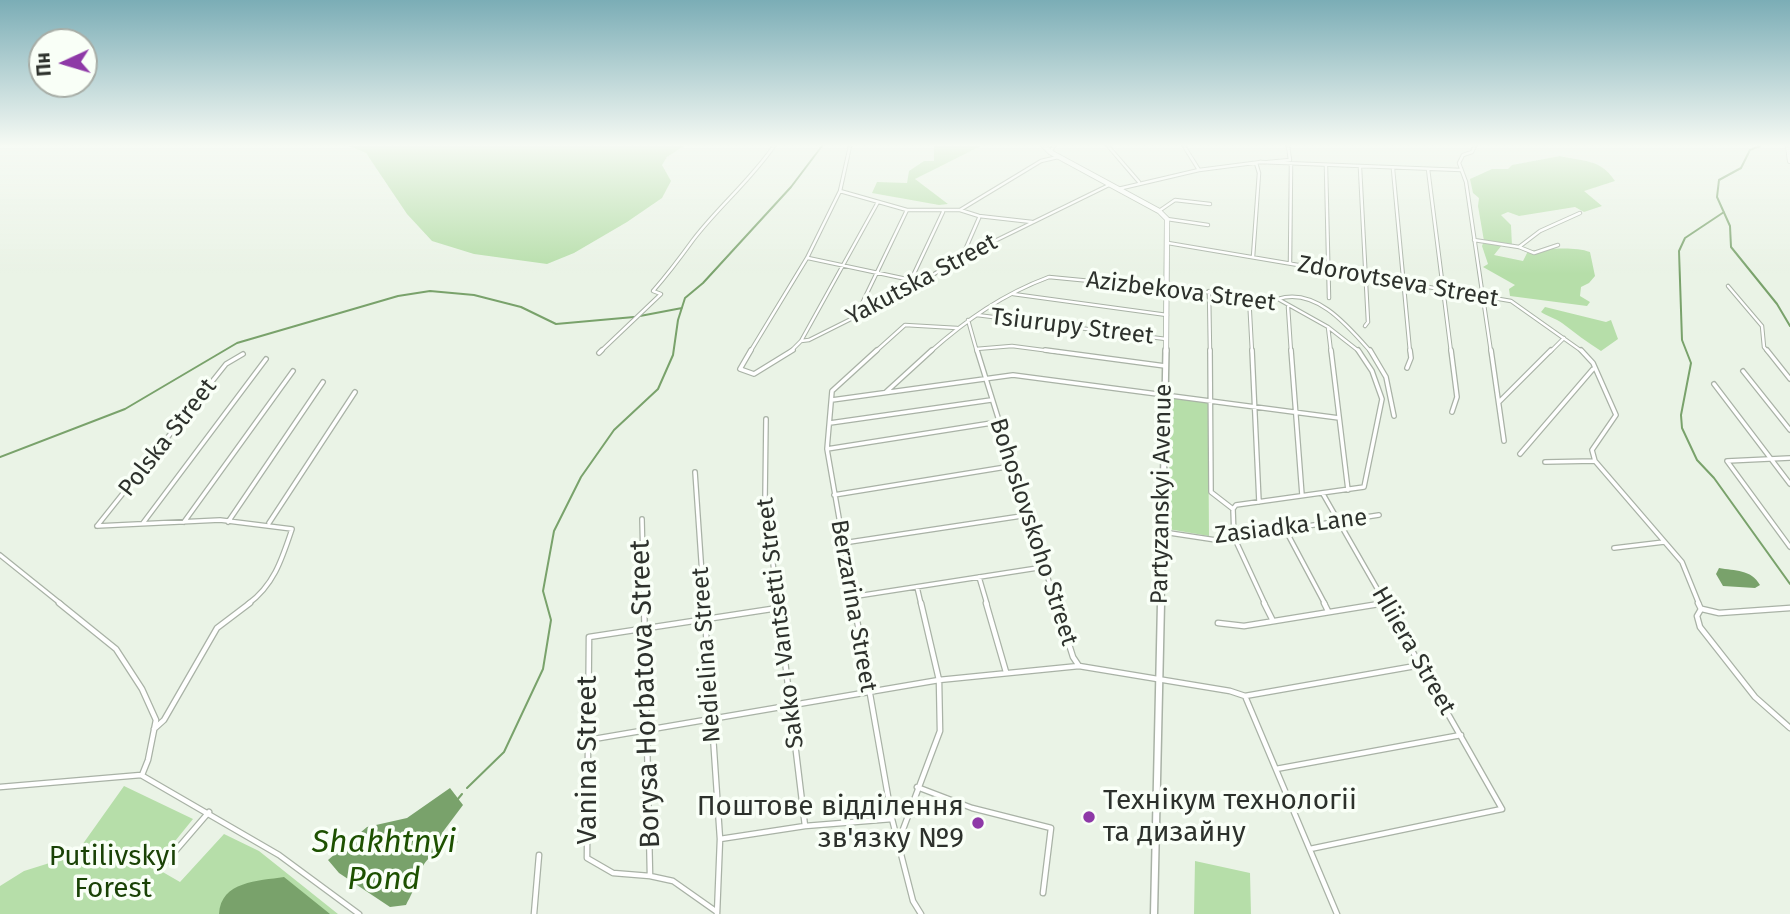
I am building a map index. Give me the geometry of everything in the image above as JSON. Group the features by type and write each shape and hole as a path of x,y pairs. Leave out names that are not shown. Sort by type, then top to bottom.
{"street":[{"path":"599,353 661,294 653,291 682,258 689,244 740,189"},
{"path":"918,285 911,280 807,258 840,191 907,210 943,212 960,210 995,189"},
{"name":"Yakutska Street","path":"807,258 740,369 754,374 795,349 801,341 809,340 918,285 962,257 1101,189"},
{"path":"1118,189 1159,211 1167,219 1208,225"},
{"path":"1253,257 1258,189"},
{"path":"1290,263 1291,189"},
{"path":"1326,189 1329,298"},
{"path":"1361,189 1368,322 1365,327"},
{"path":"1395,189 1411,358 1407,368"},
{"path":"1430,189 1457,397 1452,412"},
{"path":"1467,189 1504,441"},
{"path":"1159,211 1175,200 1210,204"},
{"path":"801,341 878,202"},
{"path":"856,316 907,210"},
{"path":"960,210 979,218 1032,222"},
{"path":"911,280 943,212"},
{"path":"1519,247 1540,231 1580,213"},
{"path":"962,257 979,218"},
{"name":"Partyzanskyi Avenue","path":"1154,914 1168,289 1167,219"},
{"path":"1474,240 1538,253 1558,245"},
{"name":"Zdorovtseva Street","path":"1168,243 1482,295 1517,304 1587,355 1593,363 1593,369 1616,415 1592,450 1595,461"},
{"name":"Azizbekova Street","path":"886,392 957,328 1037,280 1056,276 1278,299 1328,327 1363,355 1372,371 1382,399 1382,409 1365,485"},
{"path":"1728,286 1762,326 1764,347 1790,379"},
{"path":"1209,291 1211,492 1233,509 1234,537 1273,621"},
{"path":"1011,294 1167,315"},
{"path":"1249,296 1259,502"},
{"path":"1278,299 1289,296 1311,299 1340,321 1379,362 1386,375 1394,416"},
{"path":"1288,307 1302,495"},
{"name":"Tsiurupy Street","path":"977,315 1166,339"},
{"name":"Bohoslovskoho Street","path":"968,320 1044,567 1073,657 1079,666 1230,691 1245,696"},
{"name":"Berzarina Street","path":"921,914 913,901 892,819 867,692 827,449 832,391 905,324 957,328"},
{"path":"1328,327 1348,490"},
{"path":"1499,402 1564,338"},
{"path":"976,349 1012,346 1165,366"},
{"name":"Polska Street","path":"143,523 97,526 226,364 243,354"},
{"path":"143,523 266,359"},
{"path":"1520,454 1593,369"},
{"path":"184,522 293,371"},
{"path":"1743,371 1790,430"},
{"path":"832,400 1013,375 1339,418"},
{"path":"228,522 323,382"},
{"path":"1714,384 1790,484"},
{"path":"269,523 355,392"},
{"path":"830,423 991,400"},
{"name":"Sakko I Vantsetti Street","path":"766,419 765,499 805,826"},
{"path":"827,449 998,422"},
{"path":"1790,458 1727,461 1790,547"},
{"path":"1545,461 1595,461 1682,562 1702,609"},
{"path":"834,495 1012,466"},
{"name":"Nedielina Street","path":"695,472 720,839 717,913"},
{"name":"Zasiadka Lane","path":"1233,509 1236,505 1323,494 1365,485"},
{"name":"Hliiera Street","path":"1310,849 1502,809 1323,494"},
{"path":"842,543 1028,515"},
{"name":"Zasiadka Lane","path":"1161,531 1216,540 1379,515"},
{"name":"Borysa Horbatova Street","path":"642,519 650,876 673,881 717,913"},
{"path":"143,523 269,523 292,529 279,567 263,593 217,628 164,720 154,729"},
{"path":"1285,530 1328,612"},
{"path":"1614,548 1664,541"},
{"path":"0,555 116,649 142,689 156,720 148,760 141,775"},
{"path":"851,597 1044,567"},
{"path":"979,578 1006,672"},
{"path":"899,840 940,731 939,680 917,587"},
{"path":"1218,623 1244,626 1385,603"},
{"path":"644,629 778,608"},
{"path":"1702,609 1719,613 1790,608"},
{"path":"1702,609 1697,616 1700,627 1755,697 1790,728"},
{"name":"Vanina Street","path":"644,629 589,637 587,858 613,873 650,876"},
{"path":"1337,914 1245,696 1421,665"},
{"path":"588,740 939,680 1079,666"},
{"path":"1276,769 1461,735"},
{"path":"0,787 141,775 279,855 359,914"},
{"path":"917,787 972,808 1051,828 1044,893"},
{"path":"165,863 209,812"},
{"path":"720,839 805,826 892,819"},
{"path":"534,914 539,855"}],"green space":[{"path":"390,189 667,189 662,198 627,222 574,253 547,264 474,254 432,241 407,214"},
{"path":"874,189 928,189 948,204 939,205 872,193"},
{"path":"1472,189 1591,189 1584,191 1602,206 1584,212 1575,207 1519,216 1508,212 1501,215 1511,225 1512,246 1502,245 1494,255 1523,261 1528,251 1568,249 1590,252 1595,276 1581,287 1580,296 1590,302 1587,306 1510,296 1509,289 1515,285 1483,267 1488,264 1482,246 1484,241 1479,198"},
{"path":"1545,307 1606,322 1611,320 1618,339 1601,351 1559,321 1541,312"},
{"path":"1171,397 1208,402 1209,536 1168,529"},
{"name":"Putilivskyi Forest","path":"124,786 193,819 154,867 180,882 224,834 259,851 338,914 0,914 0,886 24,871 75,855"},
{"path":"1195,861 1250,873 1251,914 1194,914"}],"water":[{"path":"1719,568 1747,573 1760,585 1755,588 1723,586 1716,574"},
{"name":"Shakhtnyi Pond","path":"450,788 463,805 442,833 458,842 427,861 406,905 390,907 339,873 328,860 367,827 407,818"},
{"path":"284,877 330,914 219,914 221,903 234,889 253,882"}],"waterway":[{"path":"682,308 685,298 703,283 789,189"},
{"path":"1718,189 1717,197 1724,212"},
{"path":"1724,212 1730,226 1731,247 1777,304 1790,326"},
{"path":"1724,212 1685,238 1679,251 1682,340 1691,363 1681,415 1682,428 1697,460 1714,478 1790,584"},
{"path":"0,457 125,409 237,343 398,296 430,291 474,295 521,307 556,324 634,317"},
{"path":"467,788 504,752 543,669 551,620 543,591 554,531 581,477 614,430 658,389 673,355 682,308"},
{"path":"640,316 682,308"},
{"path":"457,800 462,794"}],"place":[{"name":"Технікум технологіі та дизайну","path":"1089,817"},
{"name":"Поштове відділення зв'язку №9","path":"978,823"}]}
